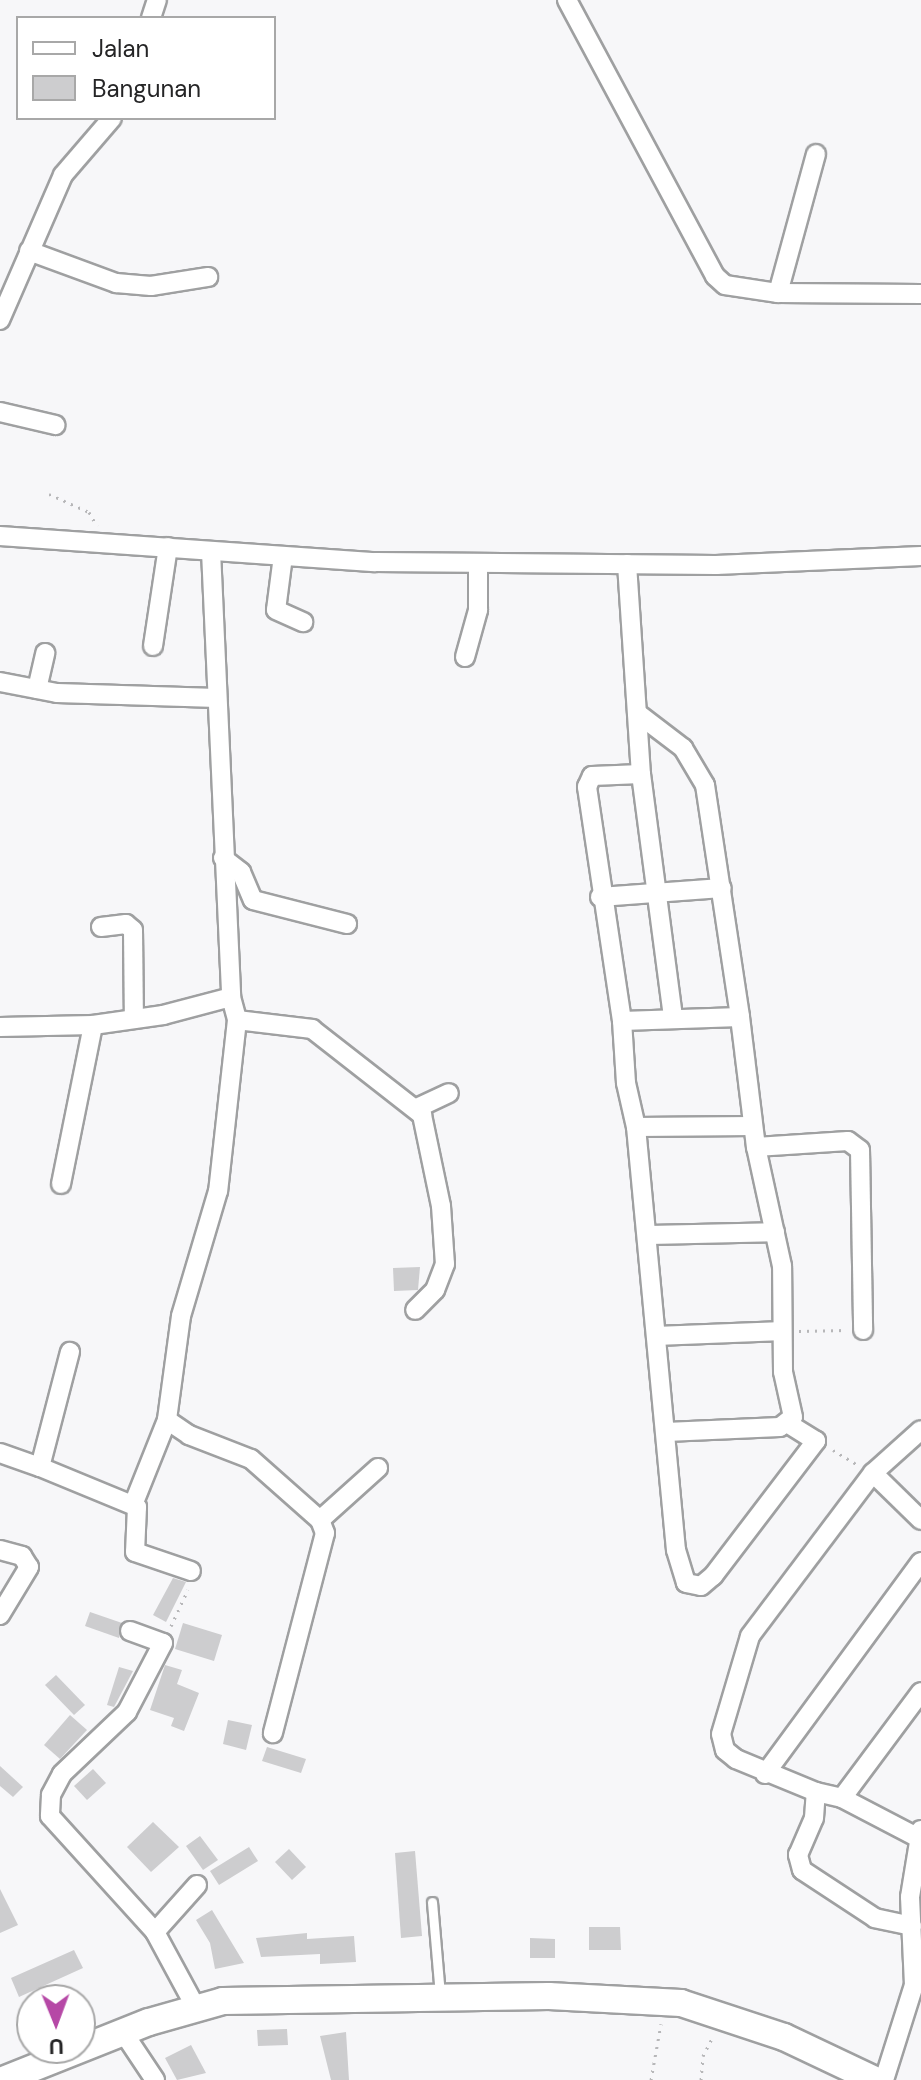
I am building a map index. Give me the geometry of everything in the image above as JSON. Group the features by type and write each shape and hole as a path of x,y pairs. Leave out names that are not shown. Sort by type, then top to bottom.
{"street":[{"path":"567,0 715,276 732,288 778,293 921,294"},
{"path":"0,320 63,175 110,120"},
{"path":"778,293 816,154"},
{"path":"29,251 116,283 151,286 208,277"},
{"path":"0,412 55,425"},
{"path":"0,536 283,556 478,563 895,561 921,556"},
{"path":"153,646 168,547"},
{"path":"133,1505 167,1420 181,1316 218,1191 237,1020 231,997 223,858 211,551"},
{"path":"283,556 276,610 303,622"},
{"path":"465,657 478,610 478,563"},
{"path":"627,564 641,774 673,1018"},
{"path":"37,689 45,653"},
{"path":"0,682 37,689 217,698"},
{"path":"637,713 683,748 705,785 722,888 756,1147 782,1266 781,1331 793,1417 789,1424"},
{"path":"641,774 592,776 588,781 600,897 622,1021 626,1083 636,1127 676,1550 686,1583 701,1586 816,1441 789,1424 666,1432"},
{"path":"223,858 241,872 253,900 347,924"},
{"path":"600,897 722,888"},
{"path":"101,927 126,924 133,930 134,1019"},
{"path":"0,1027 93,1025 231,997"},
{"path":"622,1021 740,1017"},
{"path":"237,1020 312,1029 373,1081 417,1108 441,1206 445,1264 435,1290 415,1310"},
{"path":"61,1184 93,1025"},
{"path":"417,1108 449,1093"},
{"path":"636,1127 753,1126"},
{"path":"756,1147 857,1144 863,1330"},
{"path":"647,1235 775,1232"},
{"path":"658,1336 781,1331"},
{"path":"40,1467 70,1352"},
{"path":"167,1420 189,1435 251,1459 320,1520 325,1533 323,1552 273,1733"},
{"path":"884,2080 914,1985 912,1926 920,1834 842,1798 765,1774 731,1756 722,1744 743,1651 873,1473 921,1430"},
{"path":"0,1453 133,1505 140,1512 135,1552 191,1571"},
{"path":"320,1520 378,1468"},
{"path":"873,1473 921,1520"},
{"path":"0,1550 29,1560 2,1609"},
{"path":"765,1774 921,1562"},
{"path":"130,1631 163,1643 127,1712 62,1774 49,1809 54,1823 155,1932 195,2006"},
{"path":"842,1798 921,1692"},
{"path":"816,1792 814,1818 798,1855 800,1867 875,1918 912,1926"},
{"path":"155,1932 197,1885"},
{"path":"3,2080 33,2075 123,2032 195,2006 298,1996 440,1996 673,2002 720,2014 875,2080"},
{"path":"123,2032 155,2080"}],"lane":[{"path":"432,1902 440,1996"}],"path":[{"path":"49,494 89,512 101,544"},
{"path":"781,1331 863,1330"},
{"path":"816,1441 873,1473"},
{"path":"163,1643 193,1580 191,1571"},
{"path":"651,2080 673,2002"},
{"path":"701,2080 709,2042 720,2014"}],"building":[{"path":"420,1267 418,1290 394,1291 393,1268"},
{"path":"173,1578 186,1582 166,1622 153,1615"},
{"path":"90,1612 122,1623 119,1638 85,1626"},
{"path":"183,1623 222,1635 214,1661 175,1649"},
{"path":"165,1665 182,1670 177,1684 199,1693 184,1731 171,1726 174,1718 150,1710"},
{"path":"119,1667 133,1671 114,1707 107,1705"},
{"path":"56,1675 85,1705 74,1715 45,1685"},
{"path":"70,1715 87,1730 60,1759 44,1745"},
{"path":"228,1720 252,1725 246,1750 223,1744"},
{"path":"267,1747 306,1759 301,1773 262,1761"},
{"path":"0,1766 23,1787 13,1797 0,1786"},
{"path":"93,1769 106,1783 87,1800 74,1786"},
{"path":"153,1822 179,1847 151,1872 127,1847"},
{"path":"200,1836 218,1860 203,1870 186,1846"},
{"path":"249,1847 258,1861 219,1885 210,1871"},
{"path":"289,1849 306,1867 292,1880 275,1862"},
{"path":"415,1851 422,1936 401,1938 395,1853"},
{"path":"0,1889 18,1925 0,1933"},
{"path":"212,1910 244,1963 215,1969 210,1943 196,1920"},
{"path":"589,1927 620,1927 621,1950 589,1950"},
{"path":"307,1933 307,1939 354,1936 356,1962 320,1964 320,1954 261,1957 256,1938"},
{"path":"530,1938 555,1939 555,1958 530,1958"},
{"path":"74,1950 83,1968 48,1984 16,1984 16,1990 11,1978"},
{"path":"287,2029 288,2045 258,2046 257,2030"},
{"path":"346,2032 349,2080 331,2080 320,2036"},
{"path":"191,2045 206,2073 177,2080 165,2058"}]}
